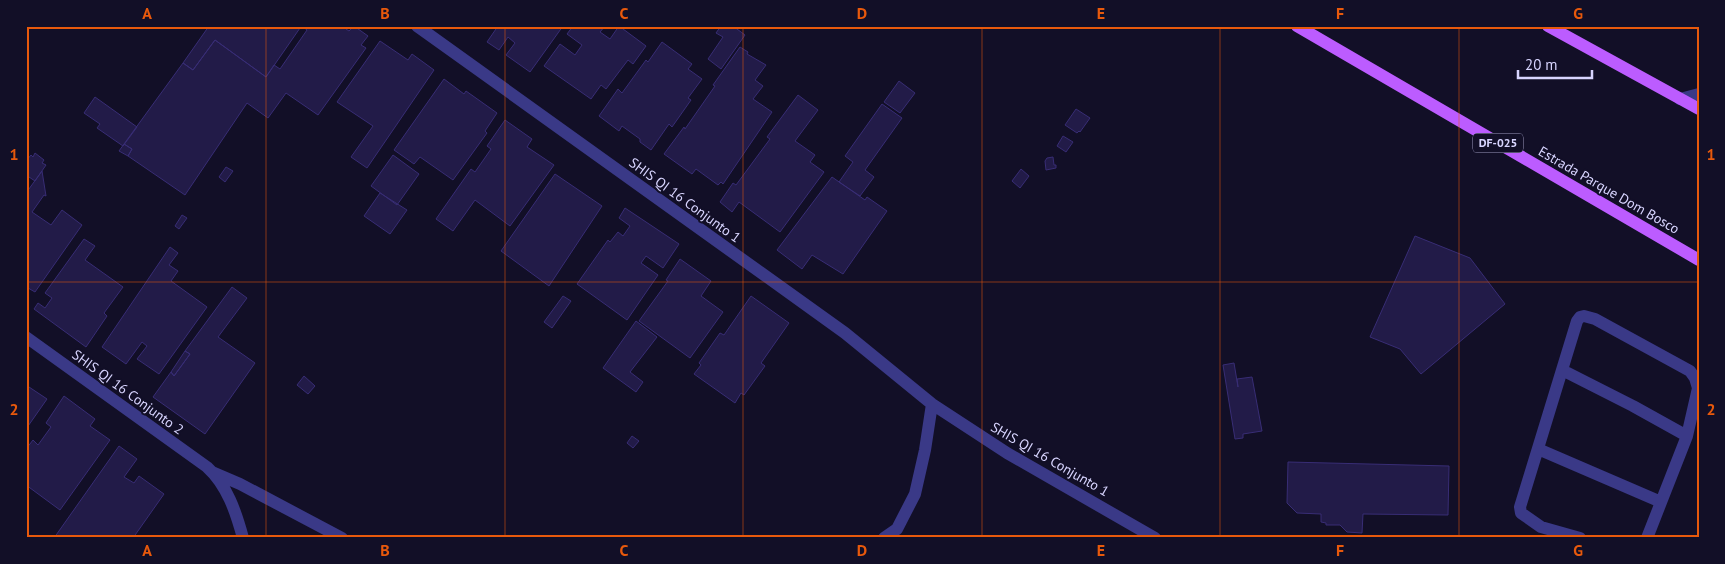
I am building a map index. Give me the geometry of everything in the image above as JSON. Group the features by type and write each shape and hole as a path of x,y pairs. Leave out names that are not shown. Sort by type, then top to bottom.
{"main road":[{"name":"Estrada Parque Dom Bosco","path":"1297,26 1699,260"},
{"path":"1548,26 1699,109"}],"street":[{"name":"SHIS QI 16 Conjunto 1","path":"417,26 845,333 932,404 1006,453 1155,538"},
{"path":"1680,99 1699,94"},
{"path":"1580,538 1541,527 1521,513 1520,502 1577,321 1580,317 1584,316 1594,319 1690,371 1695,378 1698,388 1686,436 1647,538"},
{"name":"SHIS QI 16 Conjunto 2","path":"26,337 200,461 212,472 228,496 237,515 243,538"},
{"path":"1562,370 1633,406 1686,436"},
{"path":"884,538 897,529 916,494 932,404"},
{"path":"1538,448 1661,502"},
{"name":"SHIS QI 16 Conjunto 2","path":"212,472 240,484 342,538"}],"building":[{"path":"209,26 297,26 300,28 266,77 215,40 193,70 183,63"},
{"path":"302,26 348,26 346,29 349,31 354,26 368,36 361,45 366,48 318,115 286,93 268,118 247,103 185,195 128,156 132,149 124,144 183,63 193,70 215,40 266,77 274,65 280,69 307,30"},
{"path":"498,26 563,26 530,72 506,55 515,43 508,37 499,50 487,42"},
{"path":"573,26 605,26 600,32 610,39 619,26 646,46 633,64 628,60 606,89 601,85 591,99 544,66 560,44 575,55 582,45 567,34"},
{"path":"721,26 733,26 745,35 721,69 708,59 723,37 716,33"},
{"path":"380,41 408,60 412,54 434,70 367,168 351,157 373,126 337,102"},
{"path":"662,42 692,64 688,69 702,79 688,98 691,100 672,127 669,124 651,150 622,126 619,131 599,116 618,89 622,93"},
{"path":"740,47 748,52 747,54 766,65 755,80 763,86 753,99 772,112 723,184 721,182 718,185 696,169 692,174 664,154 684,127 685,129"},
{"path":"444,79 464,94 466,91 497,113 485,131 487,133 453,180 420,157 414,164 394,150"},
{"path":"899,81 915,93 900,113 884,102"},
{"path":"798,95 818,110 795,141 815,155 810,162 824,172 780,232 739,202 732,212 720,202 733,183 736,185 770,139 767,137"},
{"path":"95,97 137,127 123,146 97,128 100,124 84,113"},
{"path":"882,104 902,118 865,170 874,177 860,196 839,182 853,162 845,156"},
{"path":"1076,109 1090,118 1080,132 1077,133 1065,125"},
{"path":"505,120 532,139 527,147 554,165 510,226 475,200 453,231 436,219 471,169 475,172 491,149 487,146"},
{"path":"1063,136 1073,142 1066,152 1057,146"},
{"path":"124,144 132,149 128,156 119,151"},
{"path":"35,153 44,160 42,163 46,165 35,181 26,175 26,161 31,155 33,157"},
{"path":"393,155 419,174 397,205 371,186"},
{"path":"1053,157 1056,168 1046,170 1045,161 1047,158"},
{"path":"226,167 233,171 225,182 219,177"},
{"path":"1021,169 1029,176 1020,188 1012,181"},
{"path":"42,171 46,196 44,195 32,212 51,225 62,210 82,225 35,292 28,288 26,290 26,193"},
{"path":"555,174 602,206 549,286 501,251"},
{"path":"832,177 865,200 867,197 887,211 843,274 812,255 802,269 777,250"},
{"path":"380,193 407,210 390,234 364,216"},
{"path":"625,208 679,244 663,268 646,256 641,263 658,275 627,320 577,284 608,240 610,242 618,232 623,236 630,226 619,218"},
{"path":"182,215 187,218 179,229 175,226"},
{"path":"1415,236 1470,258 1505,304 1421,374 1400,349 1370,337"},
{"path":"84,239 95,246 85,260 123,287 104,313 107,316 86,347 34,309 38,303 45,308 52,298 45,293"},
{"path":"170,247 178,253 169,265 178,271 171,281 207,307 159,374 137,359 147,346 142,342 126,364 102,347"},
{"path":"680,259 711,281 701,296 723,312 690,358 639,321 668,281 666,280"},
{"path":"232,287 247,298 218,337 255,363 205,434 153,397 171,372 174,376 190,354 185,351"},
{"path":"563,296 571,301 552,328 544,322"},
{"path":"751,296 789,323 761,363 765,366 744,395 741,393 735,403 694,374 701,365 699,363 720,333 724,335"},
{"path":"636,321 657,337 630,372 643,382 636,392 603,368"},
{"path":"185,351 190,354 174,376 171,372"},
{"path":"1234,363 1238,387 1237,379 1252,377 1262,431 1243,434 1243,438 1235,439 1223,365"},
{"path":"304,376 315,386 308,394 297,385"},
{"path":"26,385 47,399 26,429"},
{"path":"64,396 95,419 90,426 110,440 60,510 26,485 26,449 33,440 38,445 51,427 46,423"},
{"path":"632,436 639,441 633,448 627,443"},
{"path":"119,446 137,459 124,477 134,483 139,476 164,494 133,538 54,538"},
{"path":"1288,462 1449,466 1448,515 1363,514 1362,533 1347,532 1340,525 1326,525 1326,523 1321,522 1321,514 1297,513 1287,503"}]}
